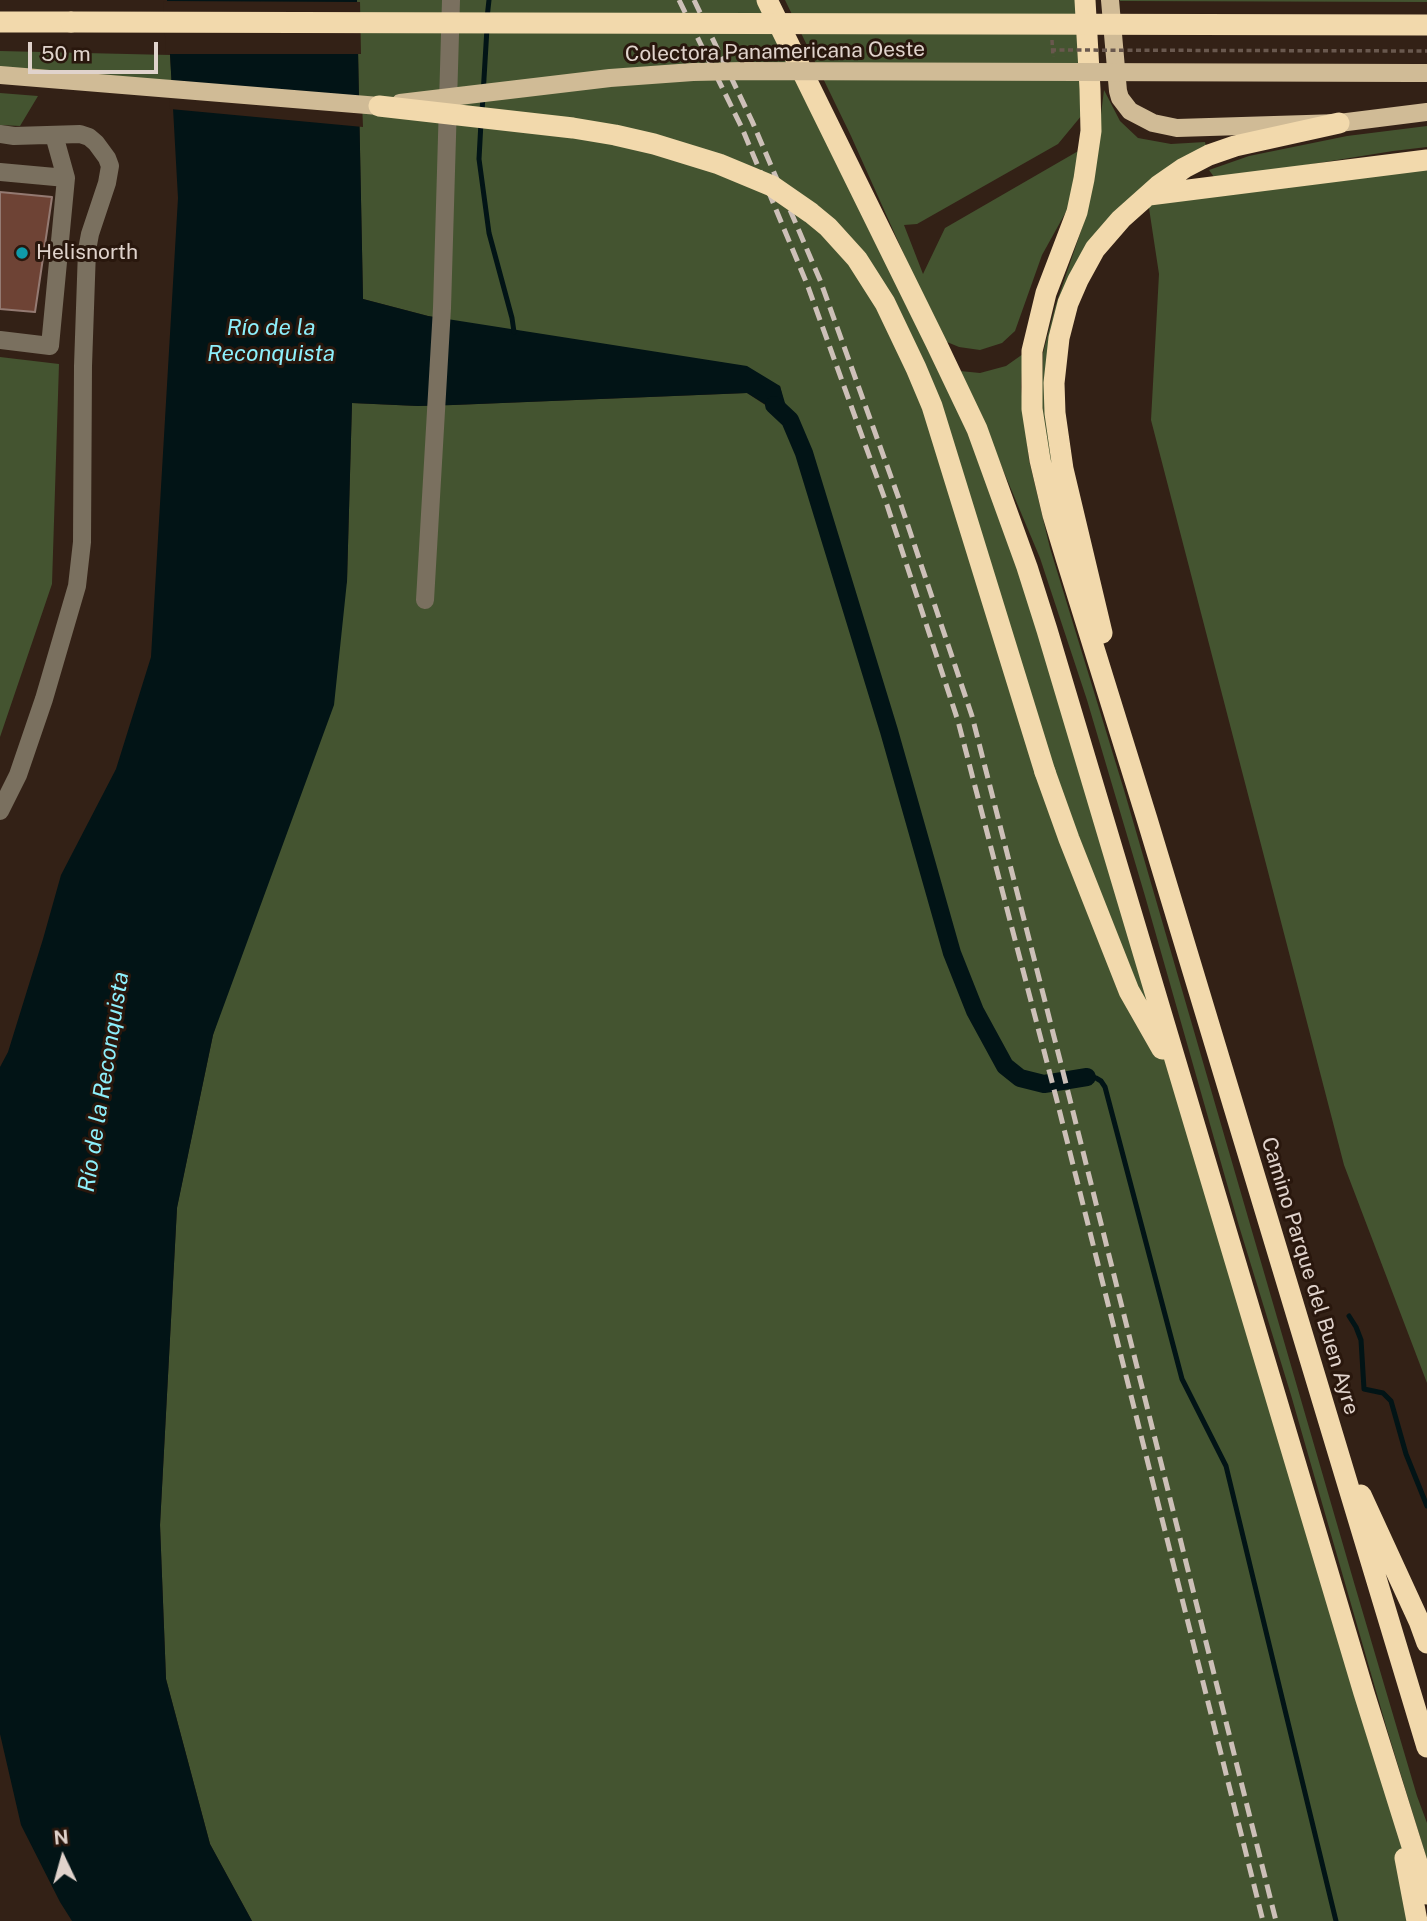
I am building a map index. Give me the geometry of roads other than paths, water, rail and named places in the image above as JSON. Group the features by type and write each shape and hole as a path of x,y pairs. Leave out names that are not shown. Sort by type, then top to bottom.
{"highway":[{"path":"767,0 976,429 1047,629 1393,1791 1427,1894"},
{"path":"1085,0 1091,131 1088,156 1076,212 1046,293 1035,336 1031,367 1032,409 1053,515 1147,818"},
{"path":"0,22 1427,25"},
{"path":"379,106 615,135 719,164 763,182 791,198 828,227 857,259 885,303 932,406 1045,772 1129,991 1181,1082"},
{"path":"1147,818 1063,469 1056,425 1054,383 1063,320 1078,280 1107,234 1147,195 1184,168 1235,146 1339,123"},
{"path":"1147,195 1427,160"},
{"name":"Camino Parque del Buen Ayre","path":"1147,818 1427,1747"},
{"path":"1328,1423 1427,1643"},
{"path":"1393,1791 1417,1921"}],"main road":[{"path":"1110,0 1118,91 1130,111 1160,126 1177,128 1339,123 1427,112"},
{"name":"Colectora Panamericana Oeste","path":"0,75 379,106 610,78 693,72 1420,73"}],"street":[{"path":"425,600 442,308 451,0"},
{"path":"0,134 79,134 89,137 103,150 110,166 86,250 82,542 77,586 18,775 0,811"},
{"path":"0,340 50,346 66,178 54,135"},
{"path":"0,172 66,178"}],"water":[{"name":"Río de la Reconquista","path":"167,0 357,0 363,299 428,316 747,366 780,386 790,420 747,393 418,406 352,403 347,581 334,705 213,1035 177,1208 160,1525 166,1679 210,1844 252,1921 72,1921 21,1825 0,1734 0,1067 8,1052 61,875 116,769 151,657 178,198"}],"waterway":[{"path":"487,18 489,0"},
{"path":"482,112 487,28"},
{"path":"481,122 479,159 489,233 514,332"},
{"path":"774,405 790,420 804,453 889,731 952,953 975,1011 1005,1066 1020,1078 1044,1084 1087,1077"},
{"path":"1087,1077 1096,1078 1105,1087 1182,1379 1226,1466 1336,1921"},
{"path":"1349,1316 1361,1340 1364,1389 1383,1393 1391,1401 1406,1454 1427,1506"}],"railway":[{"path":"679,0 742,128 807,284 887,505 958,721 1056,1097 1263,1921"},
{"path":"694,0 752,121 820,280 899,499 972,716 1276,1921"}],"place":[{"name":"Helisnorth","path":"22,253"}]}
